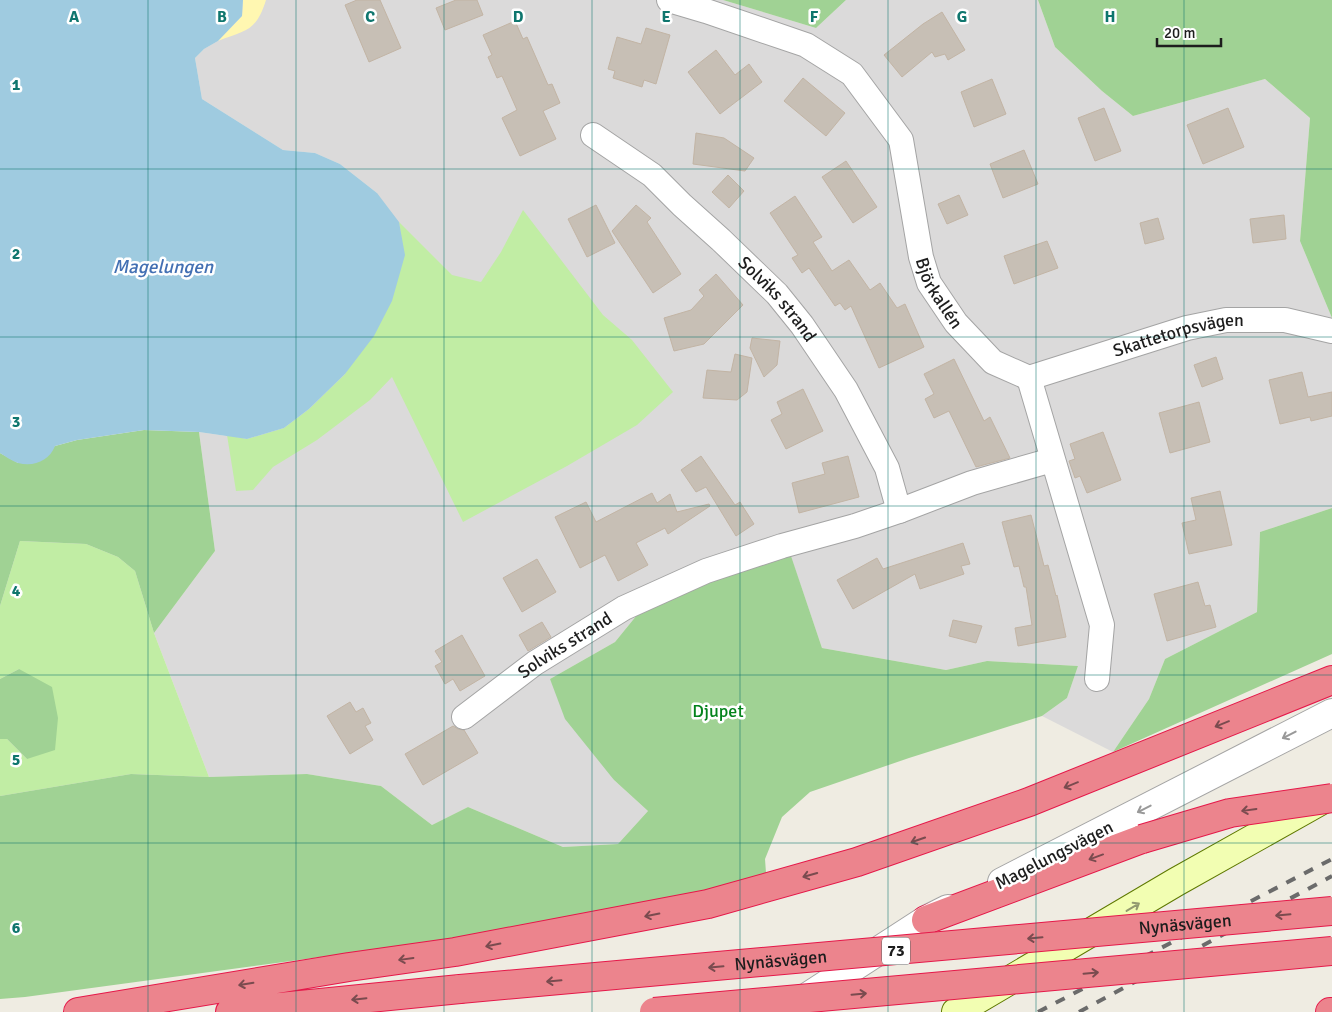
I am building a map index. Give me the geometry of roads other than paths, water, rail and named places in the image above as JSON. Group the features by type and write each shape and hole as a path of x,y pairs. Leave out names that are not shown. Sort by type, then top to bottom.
{"highway":[{"path":"78,1012 350,967 454,952 708,904 857,862 1029,802 1332,680"},
{"path":"926,920 1142,839 1230,813 1332,798"},
{"name":"Nynäsvägen","path":"230,1012 460,989 1332,911"},
{"name":"73","path":"654,1012 1332,951"}],"main road":[{"path":"956,1012 1176,882 1332,794"}],"street":[{"name":"Björkallén","path":"669,0 806,45 852,74 901,140 921,257 929,283 956,322 993,362 1029,378"},
{"name":"Solviks strand","path":"593,135 652,175 777,294 802,325 846,390 887,468 900,511"},
{"name":"Skattetorpsvägen","path":"1029,378 1188,328 1226,320 1284,320 1332,331"},
{"path":"1029,378 1102,625 1097,679"},
{"name":"Solviks strand","path":"464,717 535,663 624,608 706,571 782,546 855,526 972,483 1052,460"},
{"name":"Magelungsvägen","path":"784,1012 926,920 1332,713"}],"water":[{"name":"Magelungen","path":"0,0 243,0 242,16 218,41 204,49 195,58 202,99 283,150 315,153 340,164 377,193 399,222 405,255 392,301 374,336 345,374 309,409 284,428 247,439 199,432 144,430 77,440 55,446 45,459 30,464 18,463 0,453"}],"railway":[{"path":"1038,1012 1332,859"},
{"path":"1079,1012 1332,876"}],"park label":[{"name":"Djupet","path":"718,711"}]}
